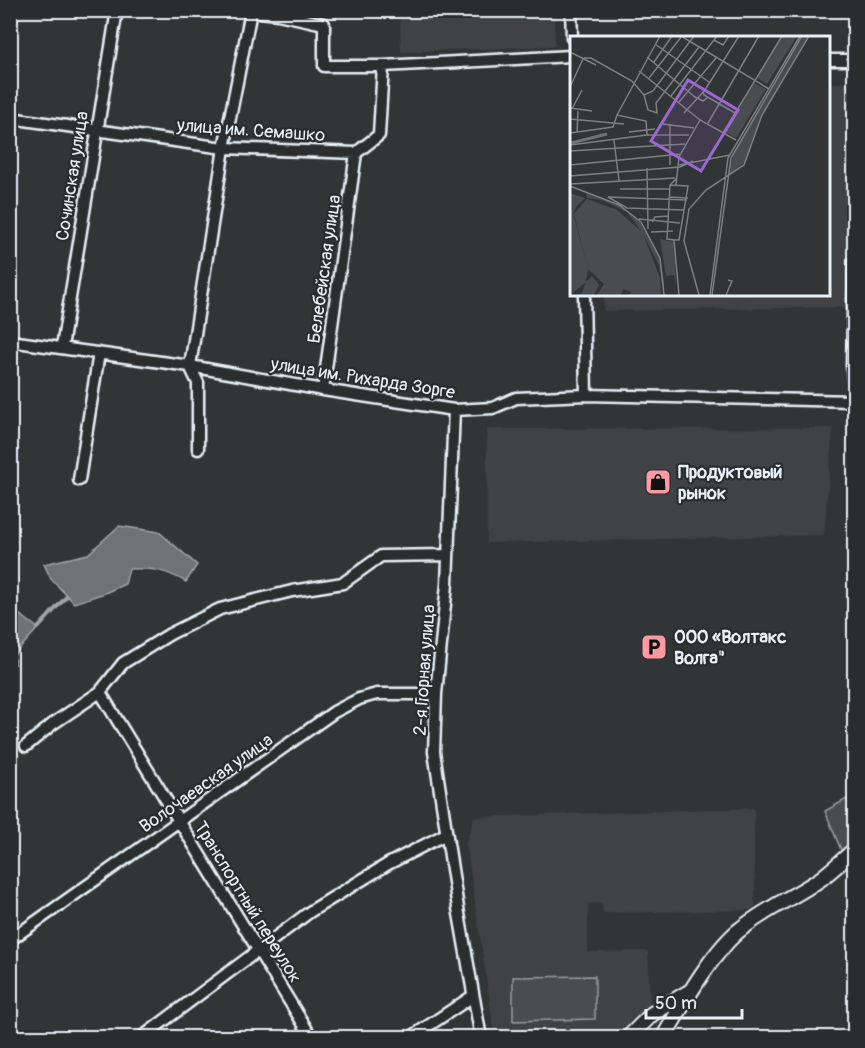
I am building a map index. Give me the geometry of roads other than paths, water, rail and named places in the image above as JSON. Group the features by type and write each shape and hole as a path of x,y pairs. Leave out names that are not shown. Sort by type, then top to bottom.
{"street":[{"name":"Сочинская улица","path":"62,347 117,10"},
{"path":"571,10 572,36"},
{"path":"198,449 198,383 190,366 224,148 251,11 279,12 324,24 324,66 384,66 570,56"},
{"path":"829,60 855,60"},
{"path":"356,153 379,135 384,66"},
{"name":"улица им. Семашко","path":"10,118 96,132 224,148 356,153"},
{"name":"Белебейская улица","path":"324,390 356,153"},
{"path":"855,261 852,367 855,387"},
{"path":"585,296 586,395"},
{"name":"улица им. Рихарда Зорге","path":"10,341 190,366 454,410 493,408 516,398 586,395 855,401"},
{"path":"80,480 99,353"},
{"name":"2-я Горная улица","path":"454,410 447,584 436,694 434,752 481,1038"},
{"path":"26,746 54,723 100,692 123,663 170,634 220,609 292,591 343,583 381,556 447,555"},
{"name":"Транспортный переулок","path":"100,692 312,1038"},
{"name":"Волочаевская улица","path":"10,940 334,712 359,699 377,694 436,694"},
{"path":"141,1038 311,911 388,864 446,834"},
{"path":"663,1038 691,991 735,934 819,879 855,850"},
{"path":"628,1038 652,1014 691,991"},
{"path":"410,1038 473,996"}],"waterway":[{"path":"38,628 66,597"}],"place":[{"name":"Продуктовый рынок","path":"658,482"},
{"name":"ООО «Волтакс Волга\"","path":"654,647"}]}
